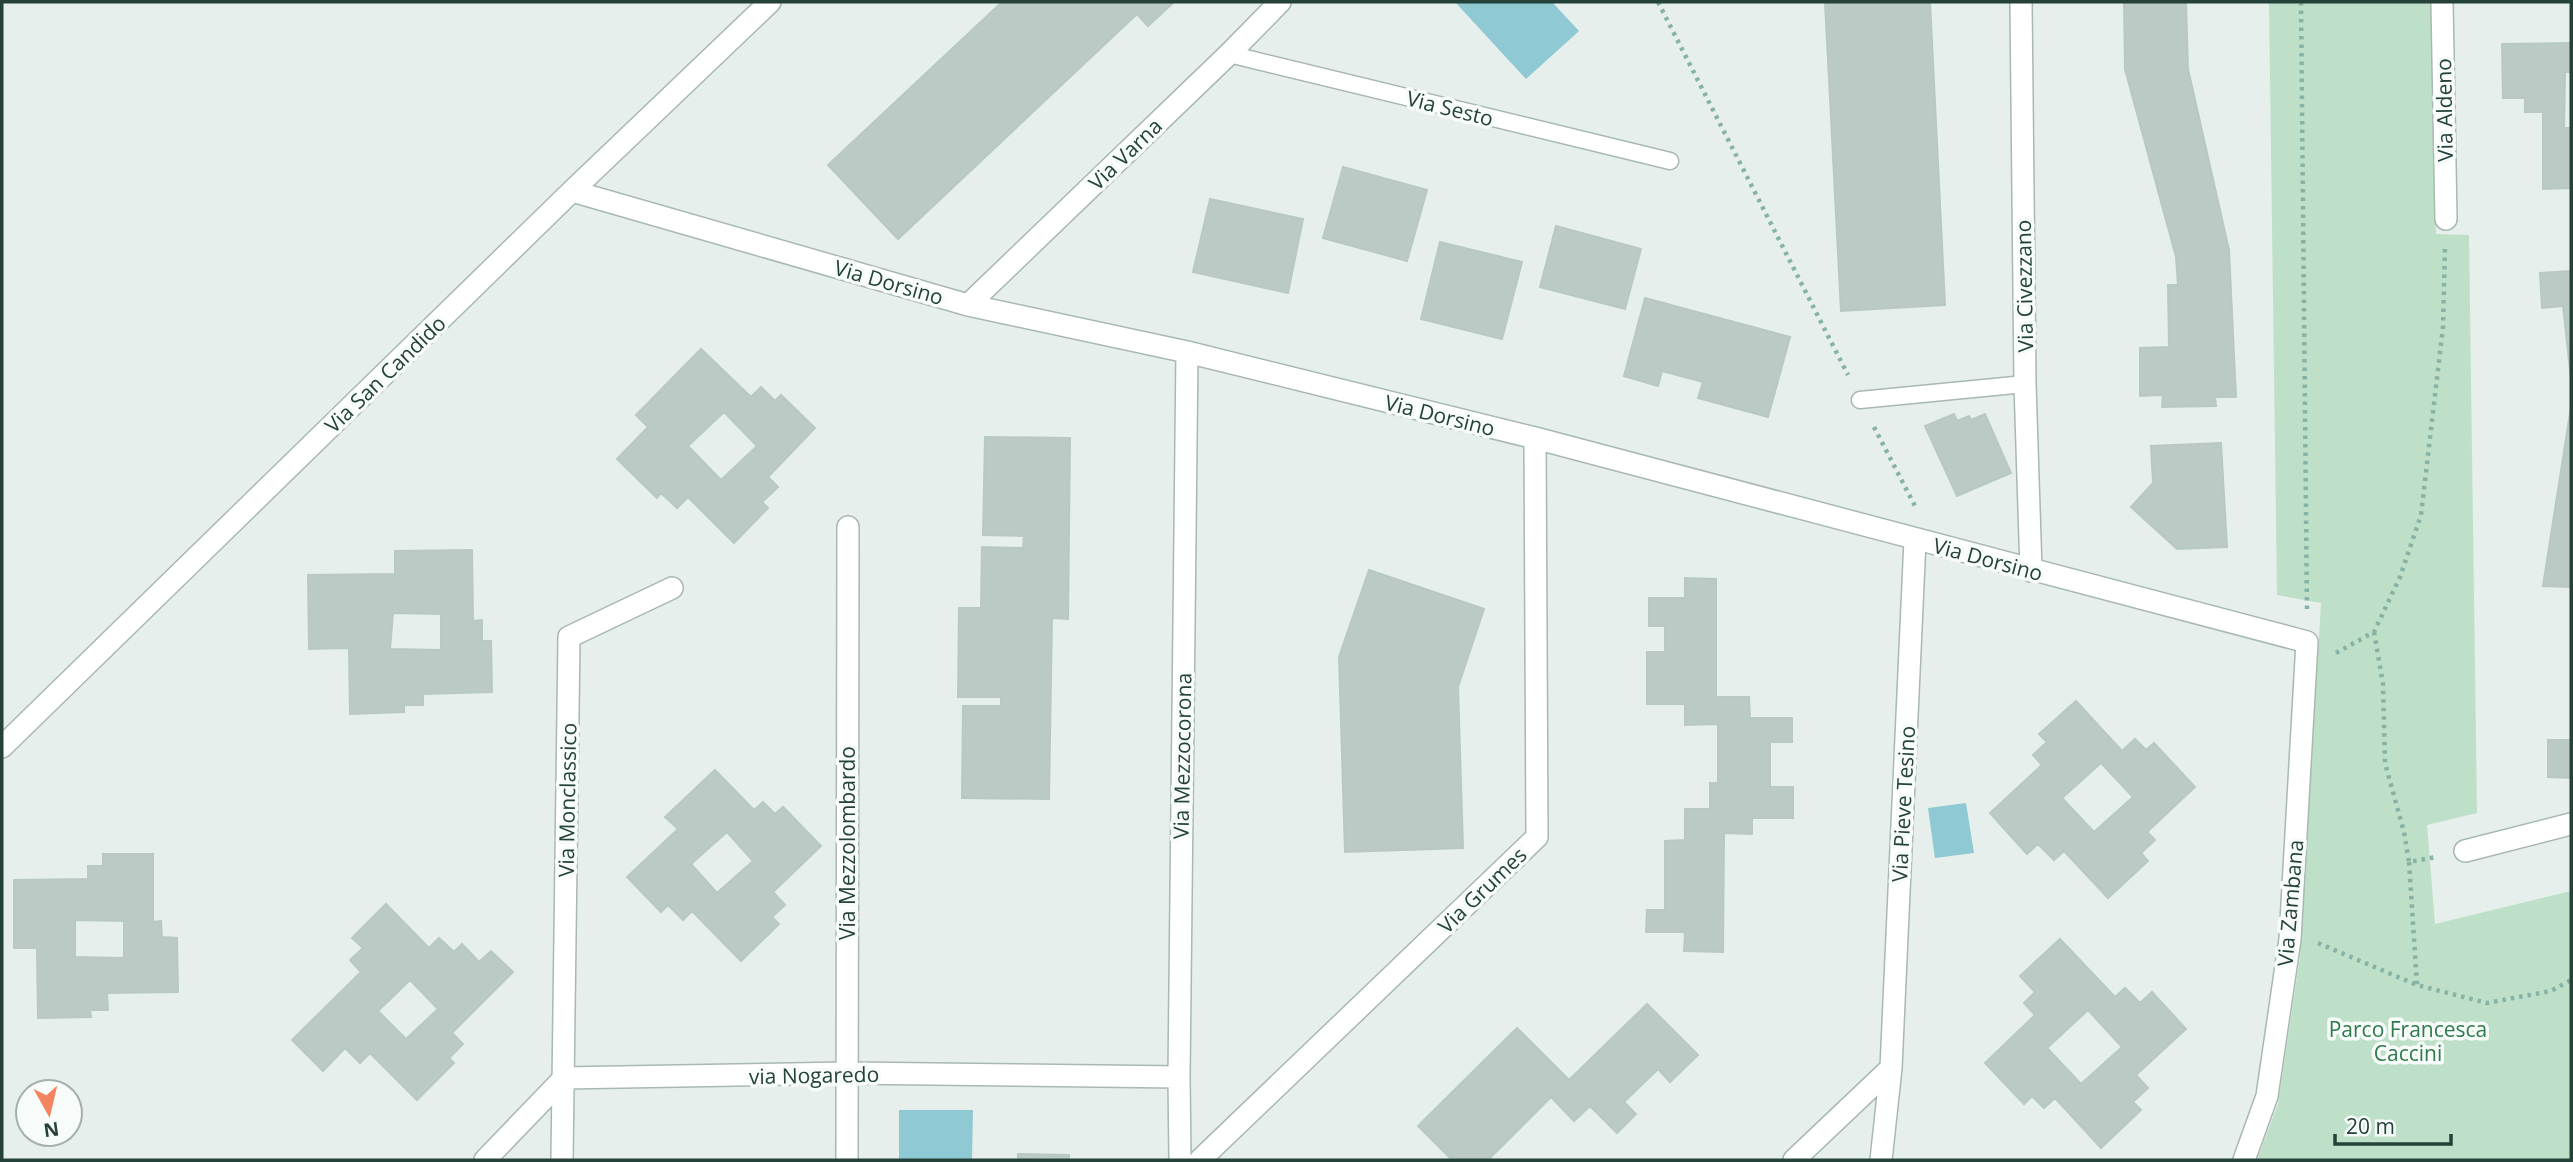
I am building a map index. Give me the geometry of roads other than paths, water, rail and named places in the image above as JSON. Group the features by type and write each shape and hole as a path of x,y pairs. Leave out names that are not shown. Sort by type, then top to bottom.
{"street":[{"name":"Via San Candido","path":"2,747 572,191 770,2"},
{"name":"Via Varna","path":"968,305 1280,2"},
{"name":"Via Civezzano","path":"2021,2 2025,384 2031,571"},
{"name":"Via Aldeno","path":"2442,2 2446,219"},
{"name":"Via Dorsino","path":"572,191 968,305 1187,352 1535,438 2307,642"},
{"name":"Via Mezzocorona","path":"1180,1160 1187,352"},
{"name":"Via Grumes","path":"1200,1160 1536,837 1535,438"},
{"name":"Via Mezzolombardo","path":"847,1160 848,527"},
{"name":"Via Pieve Tesino","path":"1881,1160 1891,1068 1915,540"},
{"name":"Via Monclassico","path":"564,1078 569,637 672,588"},
{"name":"Via Zambana","path":"2245,1160 2267,1096 2290,939 2307,642"},
{"path":"2465,851 2571,824"},
{"path":"1794,1160 1891,1068"},
{"name":"via Nogaredo","path":"564,1078 847,1073 1179,1077"},
{"path":"485,1160 564,1078"},
{"path":"562,1160 564,1078"}],"lane":[{"name":"Via Sesto","path":"1229,54 1670,161"},
{"path":"1860,400 2025,384"}],"water":[{"path":"1455,2 1552,2 1579,31 1526,79"},
{"path":"1966,803 1974,853 1935,858 1928,808"},
{"path":"899,1110 973,1110 972,1160 899,1160"}],"park label":[{"name":"Parco Francesca Caccini","path":"2408,1041"}]}
